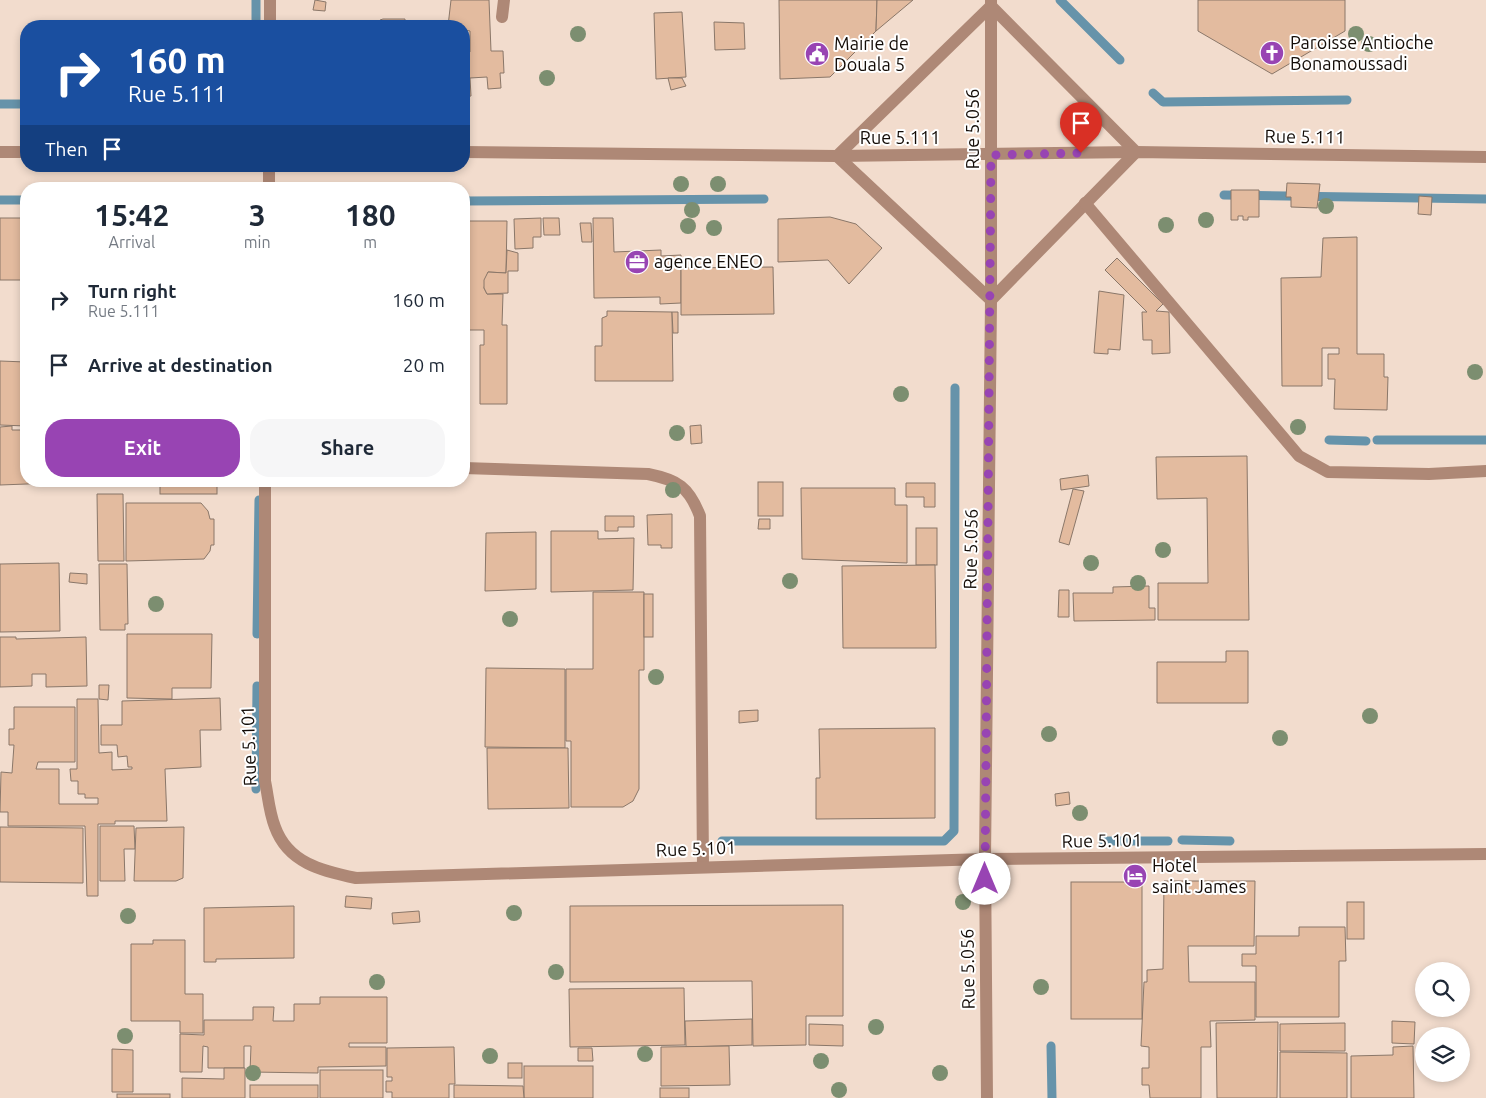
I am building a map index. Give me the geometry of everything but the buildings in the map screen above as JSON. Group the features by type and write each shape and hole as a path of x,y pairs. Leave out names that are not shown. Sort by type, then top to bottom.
{"street":[{"path":"270,0 270,20"},
{"path":"502,17 504,0"},
{"path":"991,3 1136,152 991,300 837,156 991,3"},
{"name":"Rue 5.056","path":"987,1098 984,859 991,300 991,3"},
{"path":"0,152 20,152"},
{"name":"Rue 5.111","path":"470,152 837,156 1136,152 1486,158"},
{"path":"1085,204 1298,456 1328,472 1429,474 1486,471"},
{"path":"470,468 648,474 666,478 681,485 693,497 700,516 703,866"},
{"name":"Rue 5.101","path":"265,487 265,781 275,827 292,854 320,870 356,878 703,866 984,859 1486,854"}],"waterway":[{"path":"256,0 256,20"},
{"path":"1060,0 1120,60"},
{"path":"1153,93 1163,102 1347,100"},
{"path":"0,104 20,104"},
{"path":"1224,195 1486,199"},
{"path":"470,201 764,199"},
{"path":"0,200 20,200"},
{"path":"722,841 944,841 954,831 955,388"},
{"path":"1329,440 1366,441"},
{"path":"1377,440 1486,440"},
{"path":"257,634 259,500"},
{"path":"256,789 257,686"},
{"path":"1182,840 1230,841"},
{"path":"1103,841 1168,841"},
{"path":"1051,1046 1052,1098"}],"place":[{"name":"Paroisse Antioche Bonamoussadi","path":"1272,53"},
{"name":"Mairie de Douala 5","path":"817,54"},
{"name":"agence ENEO","path":"637,262"},
{"name":"Hotel saint James","path":"1135,876"}],"route":[{"path":"985,879 991,155 1081,153"}]}
